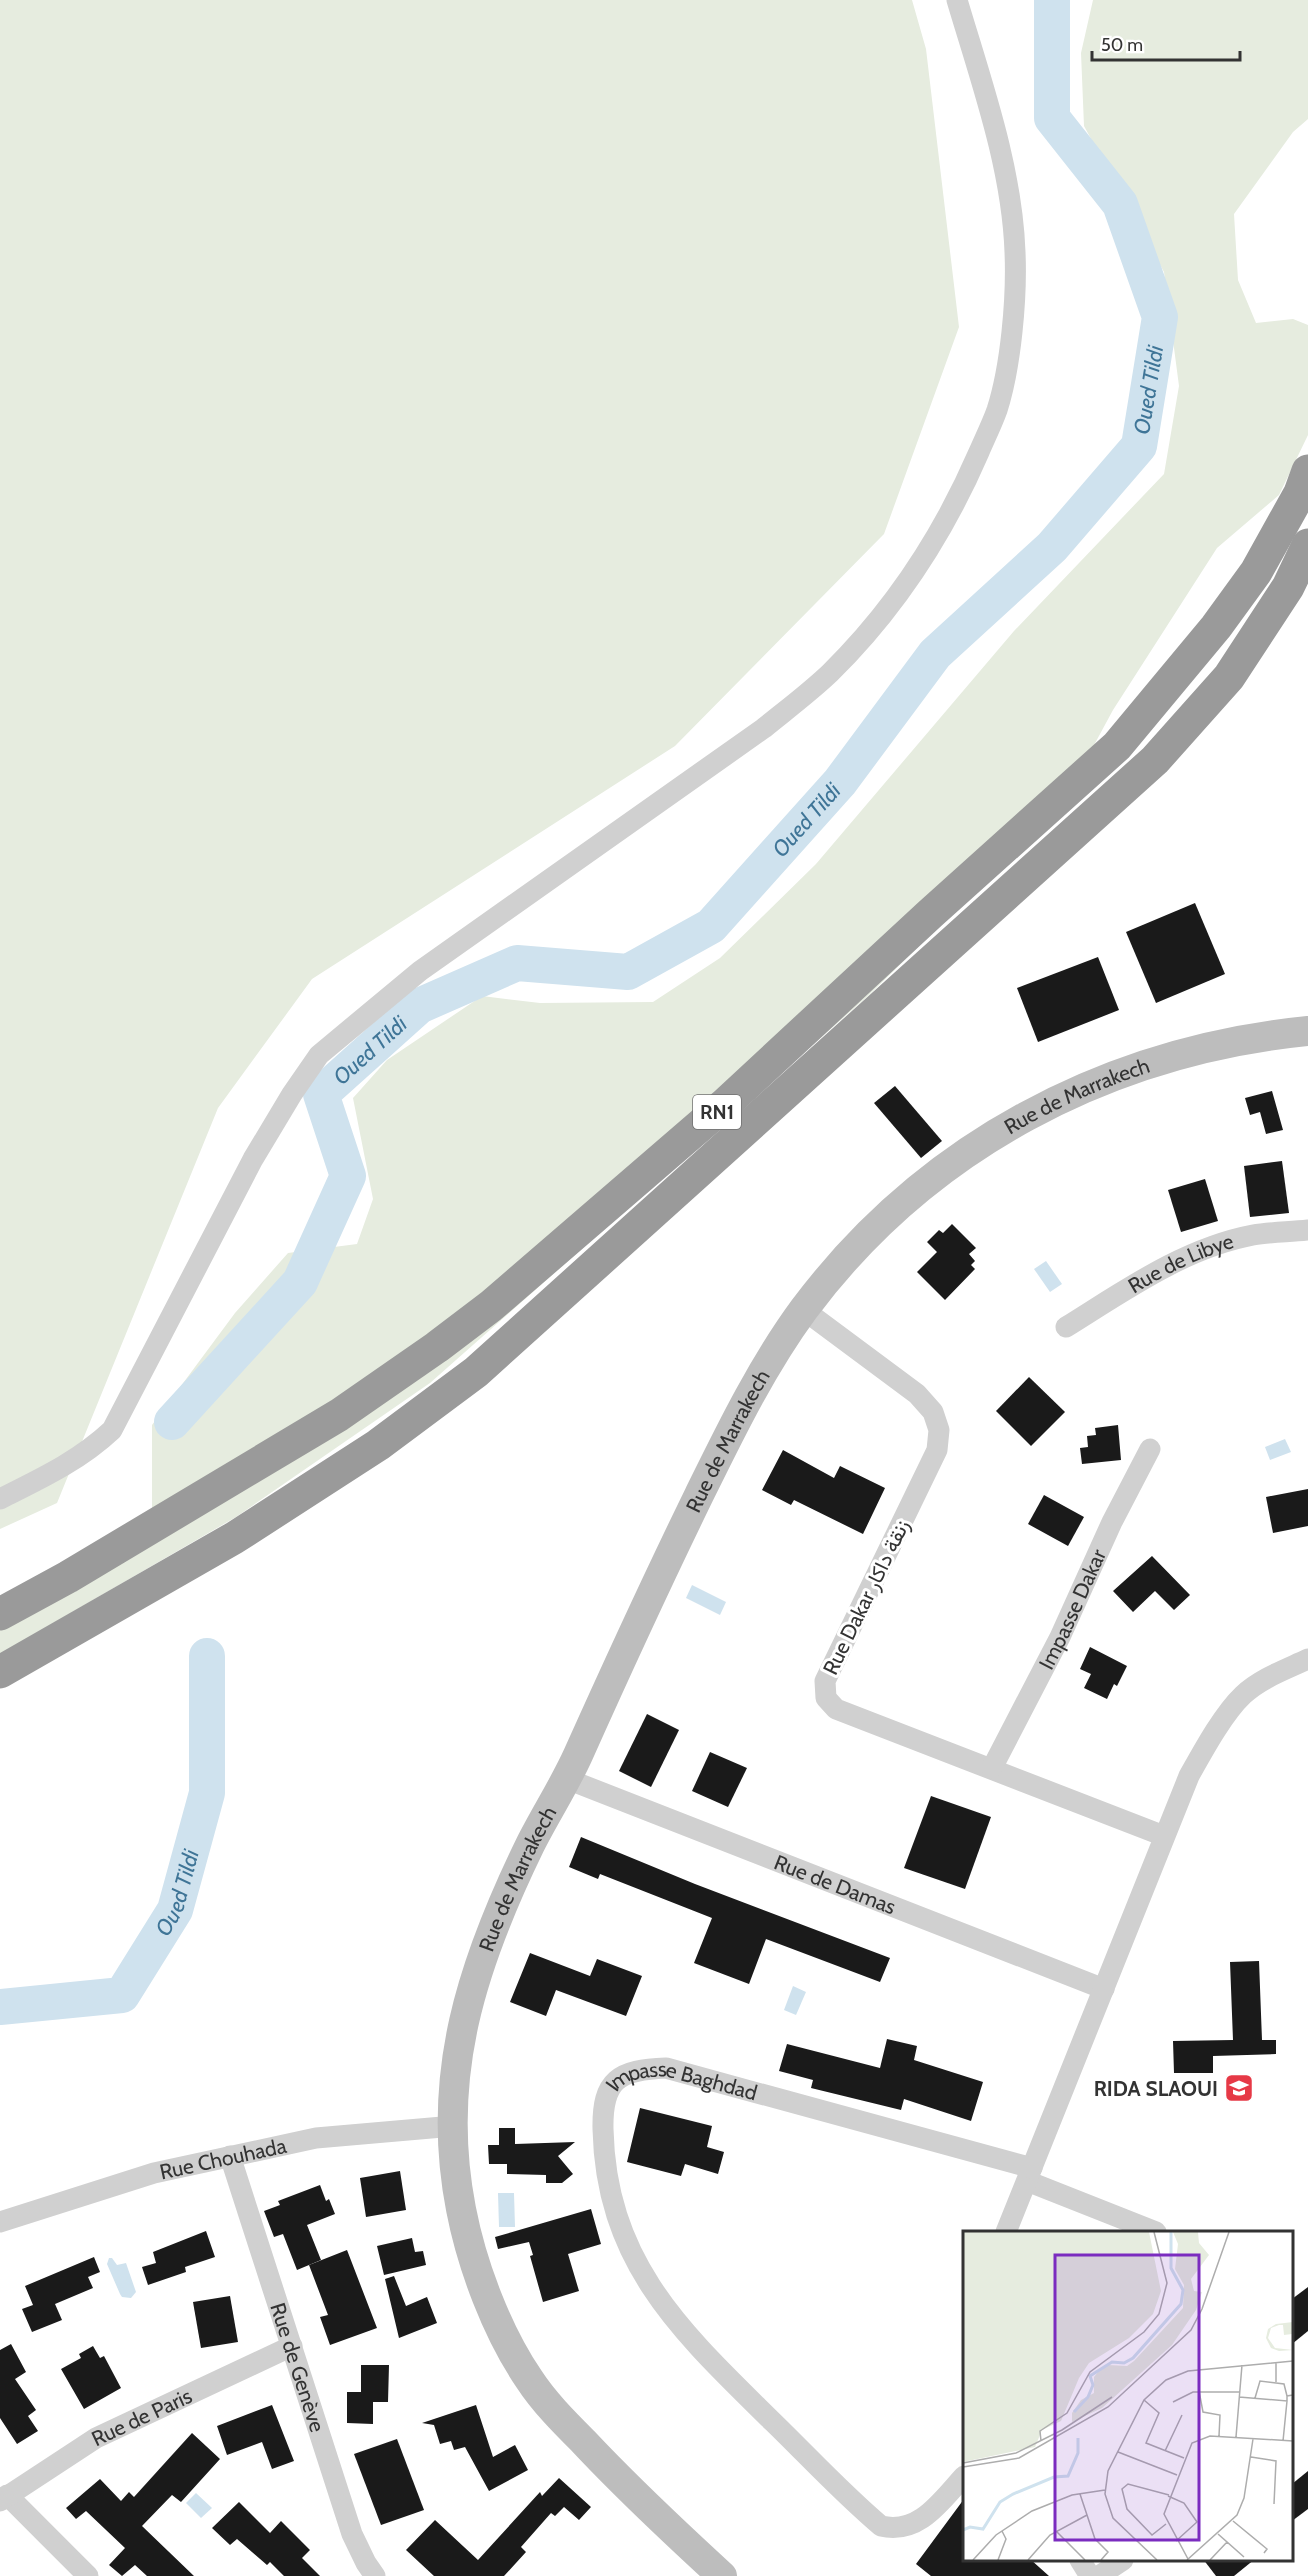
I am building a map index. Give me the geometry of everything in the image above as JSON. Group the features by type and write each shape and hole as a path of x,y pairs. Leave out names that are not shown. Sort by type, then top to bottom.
{"highway":[{"name":"RN1","path":"0,1614 68,1577 339,1415 437,1347 491,1306 724,1106 930,914 1117,746 1216,627 1256,572 1300,493 1308,471"},
{"name":"RN1","path":"0,1672 234,1538 378,1444 477,1372 1155,760 1229,677 1288,587 1308,544"}],"street":[{"path":"0,1499 68,1465 94,1447 112,1430 254,1159 292,1094 319,1055 420,970 764,728 805,695 854,648 899,592 939,535 997,409 1009,348 1015,263 1010,198 957,0"},
{"name":"Rue de Marrakech","path":"722,2576 630,2492 530,2381 507,2341 471,2252 460,2205 453,2080 469,1997 482,1954 532,1842 567,1779 633,1632 737,1418 804,1310 850,1254 896,1208 946,1167 1006,1126 1063,1096 1133,1067 1208,1046 1262,1035 1308,1031"},
{"name":"Rue de Libye","path":"1066,1328 1140,1281 1183,1259 1252,1235 1308,1230"},
{"name":"Rue Dakar زنقة داكار","path":"804,1310 917,1394 933,1412 939,1430 937,1450 825,1681 826,1698 836,1708 1164,1836"},
{"name":"Impasse Dakar","path":"992,1768 1060,1637 1112,1522 1150,1449"},
{"path":"1006,2231 1189,1776 1212,1736 1243,1695 1269,1678 1308,1659"},
{"name":"Rue de Damas","path":"567,1779 1104,1989"},
{"name":"Impasse Baghdad","path":"963,2477 931,2511 913,2525 896,2529 881,2526 686,2334 656,2297 635,2261 608,2185 603,2117 607,2096 620,2075 638,2069 666,2068 1030,2174 1154,2231"},
{"name":"Rue Chouhada","path":"0,2222 154,2173 230,2156 316,2138 454,2126"},
{"name":"Rue de Genève","path":"230,2156 352,2534 375,2576"},
{"name":"Rue de Paris","path":"4,2498 96,2438 292,2346"},
{"path":"4,2498 88,2576"},
{"path":"1081,2561 1090,2576"},
{"path":"1099,2576 1120,2561"}],"shaded area":[{"path":"0,0 912,0 926,49 959,327 884,534 675,746 312,979 218,1108 57,1503 0,1529"},
{"path":"1093,0 1308,0 1308,119 1293,132 1234,214 1238,280 1256,323 1293,319 1308,325 1308,435 1279,495 1217,548 1113,710 1060,808 868,996 430,1383 236,1517 0,1654 0,1619 152,1509 152,1425 235,1313 288,1253 357,1244 373,1199 353,1098 387,1060 482,996 540,1003 653,1002 720,958 816,864 1014,631 1164,474 1179,386 1164,272 1084,126 1081,53"}],"water":[{"path":"1046,1261 1062,1284 1050,1292 1034,1269"},
{"path":"1285,1439 1291,1452 1270,1460 1265,1447"},
{"path":"692,1585 726,1602 720,1615 686,1598"},
{"path":"793,1986 806,1992 796,2015 784,2010"},
{"path":"498,2193 514,2193 515,2227 499,2227"},
{"path":"109,2258 112,2258 117,2265 126,2263 136,2292 131,2298 122,2297 120,2294 107,2264"},
{"path":"196,2493 212,2508 201,2518 186,2503"}],"building":[{"path":"1195,903 1225,974 1156,1003 1126,932"},
{"path":"1098,957 1119,1010 1038,1042 1017,988"},
{"path":"895,1086 942,1141 921,1158 874,1103"},
{"path":"1272,1091 1283,1130 1266,1134 1260,1112 1250,1115 1245,1098"},
{"path":"1282,1161 1289,1213 1250,1217 1244,1166"},
{"path":"1205,1179 1218,1221 1181,1232 1168,1190"},
{"path":"952,1224 976,1248 969,1254 975,1261 971,1265 975,1269 945,1300 917,1272 937,1252 927,1242 939,1230 943,1233"},
{"path":"1029,1377 1065,1412 1031,1446 996,1411"},
{"path":"1118,1425 1121,1460 1082,1464 1080,1448 1088,1447 1087,1436 1096,1435 1095,1428"},
{"path":"783,1450 834,1478 840,1466 885,1488 863,1534 794,1500 791,1505 762,1490"},
{"path":"1308,1489 1308,1526 1273,1533 1266,1497"},
{"path":"1044,1495 1084,1517 1068,1546 1028,1524"},
{"path":"1152,1556 1190,1595 1174,1610 1155,1591 1133,1612 1113,1591"},
{"path":"1090,1647 1127,1666 1117,1686 1114,1684 1107,1699 1084,1688 1091,1674 1080,1669"},
{"path":"647,1714 679,1730 651,1787 619,1771"},
{"path":"710,1752 747,1768 728,1807 692,1791"},
{"path":"931,1796 991,1817 965,1889 904,1868"},
{"path":"581,1837 695,1884 890,1958 880,1982 766,1939 749,1984 694,1963 712,1918 600,1874 598,1879 569,1867"},
{"path":"530,1953 590,1976 597,1959 642,1976 626,2016 556,1990 546,2016 510,2002"},
{"path":"1259,1961 1262,2040 1276,2040 1276,2054 1213,2056 1213,2073 1174,2073 1173,2041 1233,2040 1230,1962"},
{"path":"887,2039 917,2046 914,2060 983,2082 971,2121 904,2099 901,2110 811,2088 813,2080 779,2071 787,2044 880,2068"},
{"path":"640,2108 712,2126 707,2147 724,2152 718,2174 685,2164 681,2176 627,2162"},
{"path":"499,2128 515,2128 515,2144 575,2142 558,2156 573,2174 562,2183 546,2183 546,2175 507,2174 507,2164 489,2164 488,2145 499,2145"},
{"path":"400,2171 406,2210 366,2217 360,2178"},
{"path":"320,2185 326,2201 329,2199 335,2214 307,2225 321,2260 297,2270 283,2234 274,2237 264,2211 280,2205 278,2201"},
{"path":"591,2209 601,2244 568,2254 579,2291 543,2302 530,2256 533,2255 529,2242 498,2249 495,2237"},
{"path":"206,2231 215,2257 185,2267 186,2272 148,2285 142,2267 156,2263 153,2252"},
{"path":"412,2238 415,2252 423,2251 426,2265 384,2275 377,2246"},
{"path":"347,2250 377,2328 330,2345 320,2317 328,2315 309,2265"},
{"path":"94,2257 100,2272 88,2277 93,2288 55,2304 62,2320 32,2332 22,2309 33,2305 25,2286"},
{"path":"394,2276 406,2306 427,2297 437,2323 399,2338 385,2279"},
{"path":"1308,2287 1308,2331 1293,2343 1293,2298"},
{"path":"230,2296 238,2342 201,2348 193,2302"},
{"path":"11,2344 26,2372 15,2379 36,2410 28,2416 38,2431 17,2444 0,2418 0,2350"},
{"path":"93,2346 100,2358 104,2356 121,2388 84,2409 61,2369 81,2358 79,2354"},
{"path":"361,2365 389,2365 388,2402 373,2402 373,2424 347,2423 347,2392 361,2392"},
{"path":"272,2405 294,2461 272,2469 262,2442 227,2455 217,2426"},
{"path":"476,2405 493,2457 515,2445 528,2470 489,2491 465,2447 454,2450 451,2441 440,2444 434,2425 422,2423"},
{"path":"192,2433 220,2459 181,2502 172,2495 142,2526 194,2576 147,2576 135,2565 122,2576 109,2565 125,2548 86,2511 76,2519 66,2508 100,2479 121,2501 129,2492 134,2497"},
{"path":"397,2439 424,2510 381,2525 354,2454"},
{"path":"1308,2471 1308,2509 1293,2520 1293,2483"},
{"path":"559,2478 591,2507 579,2520 564,2507 555,2516 551,2513 521,2547 526,2552 504,2576 434,2576 406,2550 435,2520 478,2560 540,2492 542,2496"},
{"path":"963,2500 963,2561 1032,2561 1049,2576 931,2576 916,2564"},
{"path":"239,2502 270,2533 281,2521 310,2550 302,2558 320,2576 284,2576 270,2562 267,2565 237,2539 230,2545 212,2528"},
{"path":"1205,2561 1253,2561 1234,2576 1216,2576"}],"waterway":[{"name":"Oued Tildi","path":"172,1422 300,1282 348,1176 321,1094 419,1006 517,963 628,972 711,926 840,782 935,654 1052,547 1139,446 1160,317 1120,204 1052,118 1052,0"},
{"name":"Oued Tildi","path":"0,2007 122,1995 175,1910 207,1793 207,1656"}],"place":[{"name":"RIDA SLAOUI","path":"1239,2088"}]}
